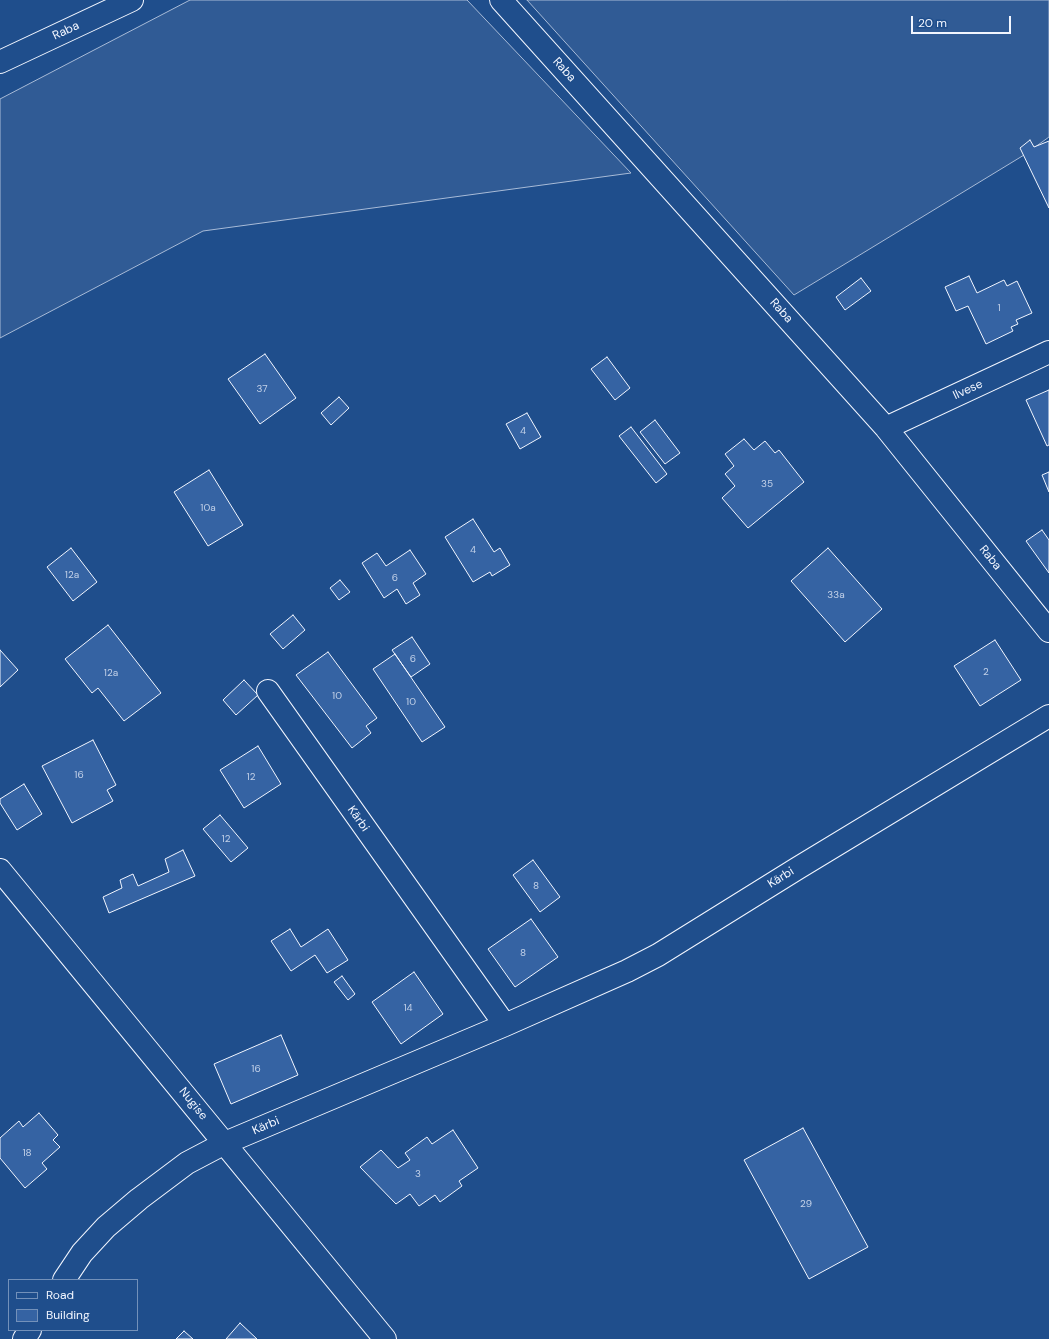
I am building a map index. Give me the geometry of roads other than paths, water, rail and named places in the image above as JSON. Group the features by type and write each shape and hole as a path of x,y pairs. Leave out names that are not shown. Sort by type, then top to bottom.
{"street":[{"name":"Raba","path":"0,62 132,0"},
{"name":"Raba","path":"501,0 886,428 1049,631"},
{"name":"Ilvese","path":"886,428 1049,352"},
{"name":"Kärbi","path":"268,691 505,1025"},
{"name":"Kärbi","path":"65,1279 87,1248 106,1227 133,1204 187,1163 225,1143 505,1025 627,971 658,955 818,855 1049,716"},
{"name":"Nugise","path":"0,870 385,1339"}]}
